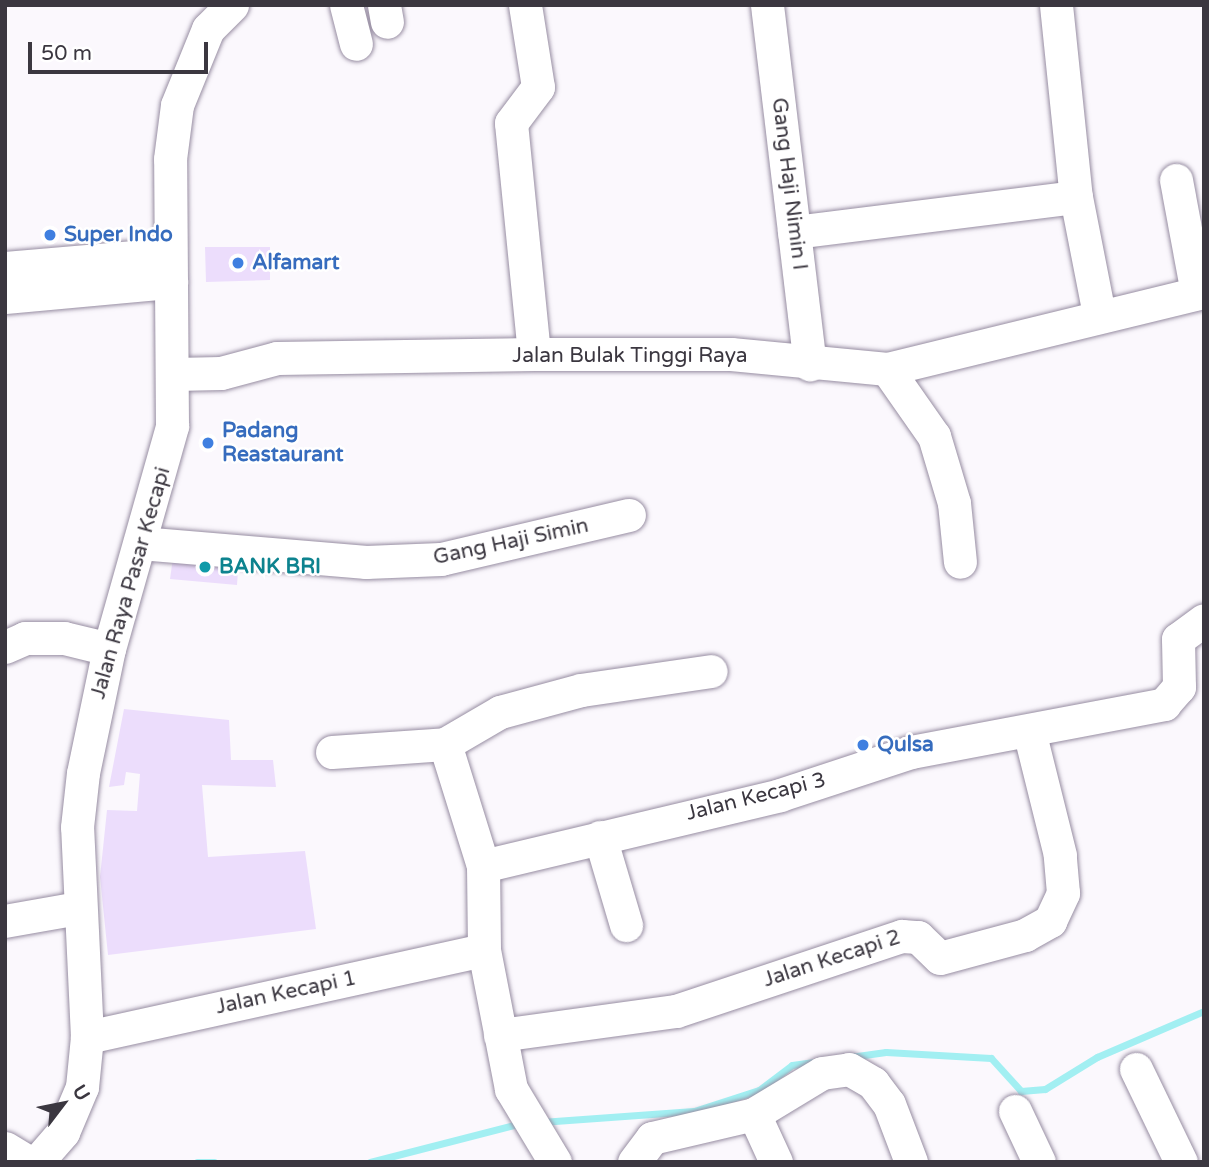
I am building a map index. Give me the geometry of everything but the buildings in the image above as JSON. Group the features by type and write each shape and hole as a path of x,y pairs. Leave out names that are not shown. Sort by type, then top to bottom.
{"street":[{"name":"Jalan Raya Pasar Kecapi","path":"37,1162 75,1108 87,1037 77,827 109,649 166,461 174,374 170,268 177,105 208,29 232,5"},
{"path":"346,5 356,44"},
{"path":"525,5 538,87 511,123 534,354"},
{"name":"Gang Haji Nimin I","path":"767,5 810,363"},
{"path":"1056,5 1076,197 1099,314"},
{"path":"1176,180 1200,293"},
{"path":"794,232 1076,197"},
{"path":"5,268 170,268"},
{"path":"5,297 170,268"},
{"name":"Jalan Bulak Tinggi Raya","path":"174,374 222,373 277,358 534,354 731,354 887,369 1099,314 1200,293"},
{"path":"887,369 934,436 954,503 960,562"},
{"name":"Gang Haji Simin","path":"140,542 366,562 441,559 629,515"},
{"path":"1030,731 1170,700 1179,687 1178,639 1204,620"},
{"path":"5,648 25,638 64,638 109,649"},
{"path":"332,752 445,744 500,712 581,690 710,671"},
{"name":"Jalan Kecapi 3","path":"482,866 780,794 911,752 1030,731"},
{"name":"Jalan Kecapi 2","path":"500,1035 676,1011 902,936 918,937 940,958 1025,935 1050,921 1063,893 1060,855 1030,731"},
{"path":"445,744 482,866 484,950 511,1089 555,1162"},
{"path":"600,837 626,925"},
{"path":"5,921 79,908"},
{"name":"Jalan Kecapi 1","path":"87,1037 484,950"},
{"path":"634,1162 652,1138 754,1114 822,1073 849,1069 873,1083 889,1104 911,1162"},
{"path":"1136,1069 1181,1162"},
{"path":"1015,1111 1039,1162"},
{"path":"754,1114 776,1162"},
{"path":"5,1148 28,1162"}],"waterway":[{"path":"850,1057 886,1052 991,1058 1021,1091 1045,1089 1097,1057 1204,1011"},
{"path":"541,1122 694,1111 759,1090 792,1065 814,1062"},
{"path":"370,1162 522,1123"},
{"path":"197,1162 214,1162"}],"place":[{"name":"Super Indo","path":"50,235"},
{"name":"Alfamart","path":"238,263"},
{"name":"Padang Reastaurant","path":"208,443"},
{"name":"BANK BRI","path":"205,567"},
{"name":"Qulsa","path":"863,745"}]}
